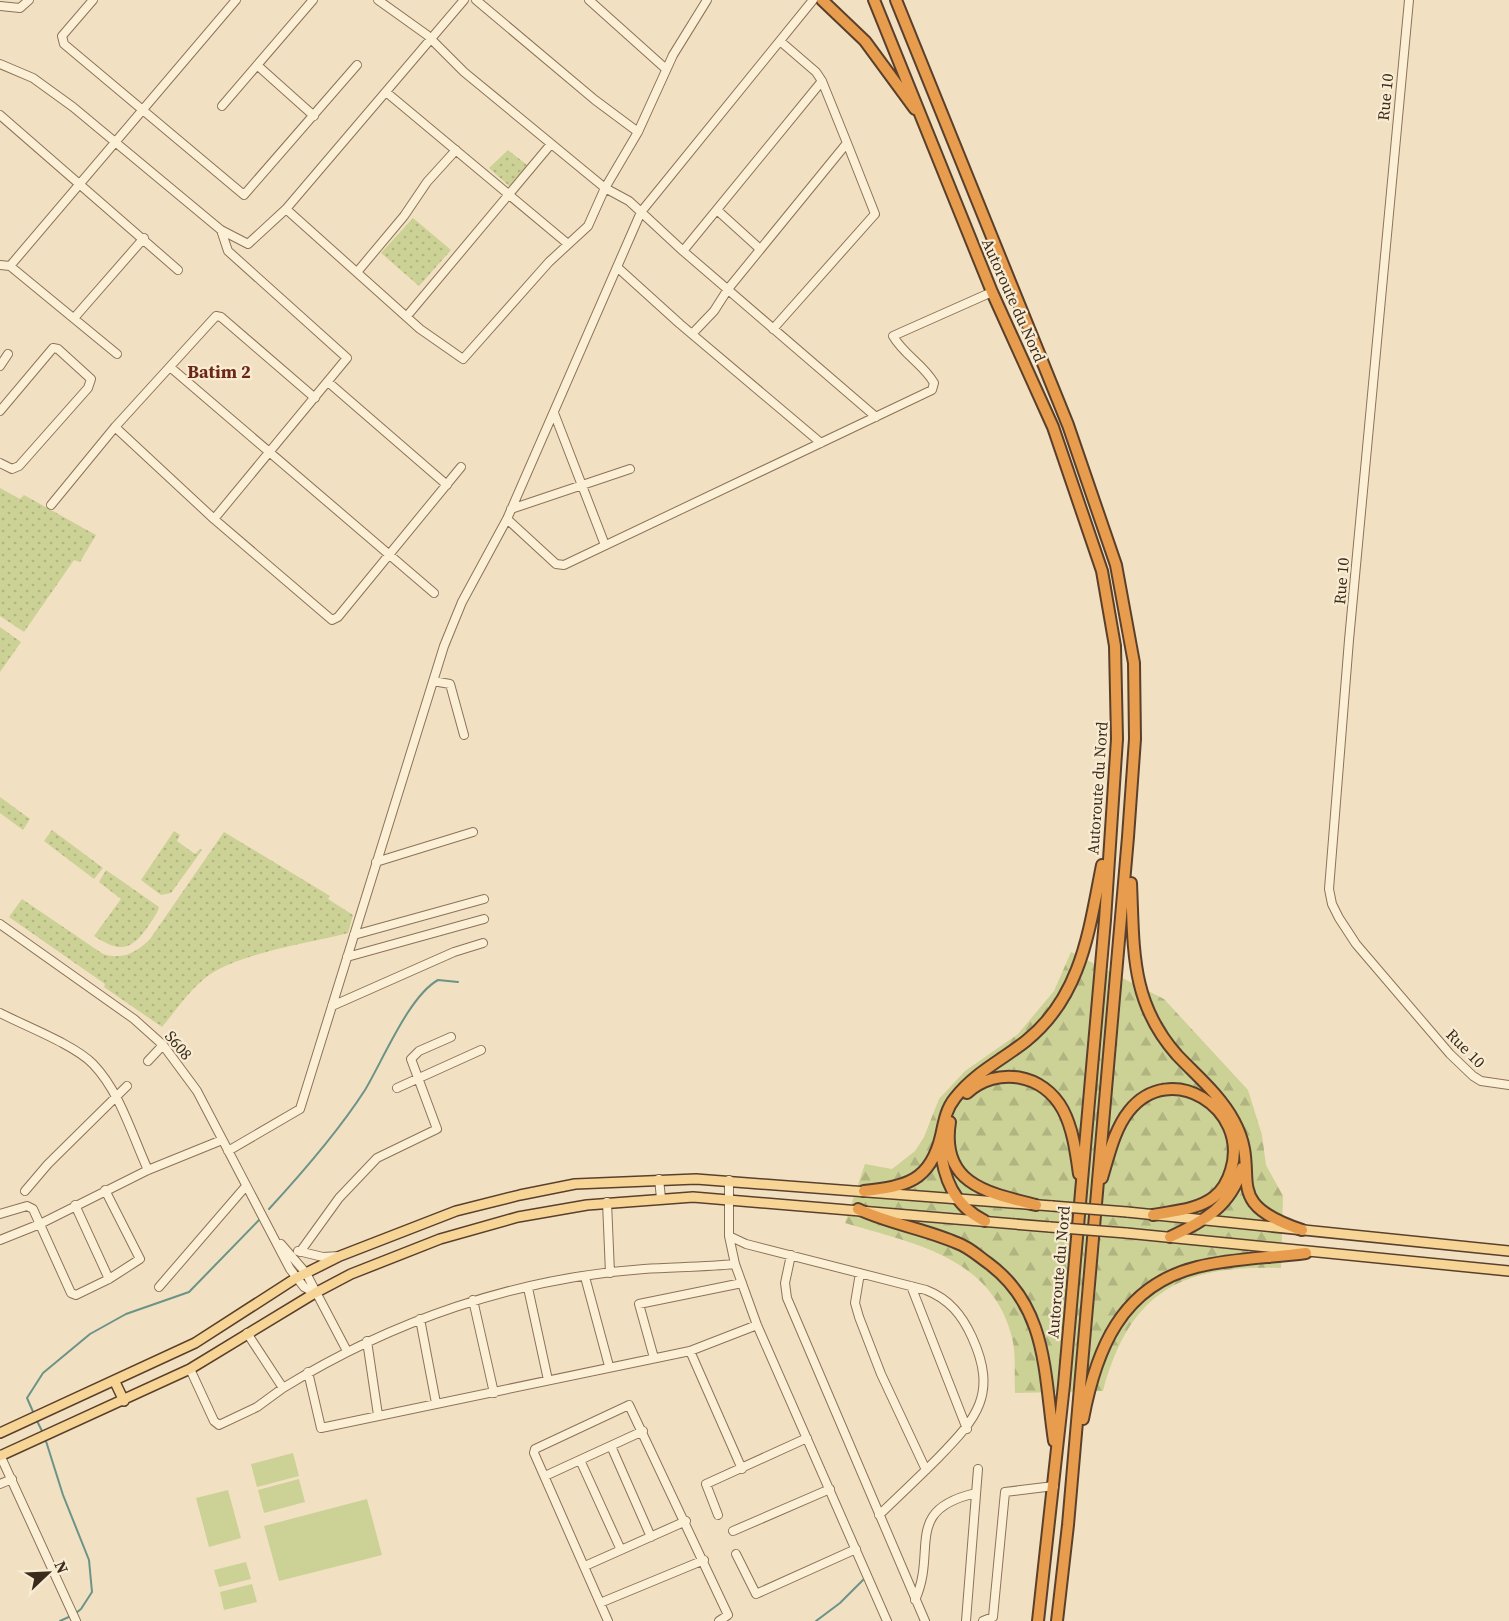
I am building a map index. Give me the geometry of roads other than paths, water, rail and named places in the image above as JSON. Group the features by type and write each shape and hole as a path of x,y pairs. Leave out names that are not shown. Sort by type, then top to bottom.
{"highway":[{"path":"822,0 865,41 919,114 931,138"},
{"name":"Autoroute du Nord","path":"874,0 992,292 1053,427 1090,531 1109,602 1115,646 1117,698 1091,1090 1080,1186 1057,1456 1038,1621"},
{"name":"Autoroute du Nord","path":"896,0 1068,425 1116,565 1134,663 1135,739 1128,837 1057,1621"},
{"path":"864,1191 902,1186 913,1181 928,1167 953,1099 968,1083 1028,1040 1072,983 1083,957 1109,830"},
{"path":"1128,837 1133,953 1142,999 1158,1031 1226,1105 1240,1134 1246,1184 1257,1208 1266,1215 1302,1230"},
{"path":"1036,1205 983,1191 959,1172 951,1154 948,1136 952,1116 964,1096 983,1082 1004,1076 1016,1076 1034,1082 1053,1096 1065,1115 1071,1134 1080,1186"},
{"path":"1096,1202 1116,1136 1131,1109 1138,1102 1156,1092 1178,1090 1197,1095 1217,1108 1231,1129 1234,1156 1228,1178 1218,1194 1205,1203 1153,1215"},
{"path":"939,1141 944,1173 957,1199 971,1213 986,1221"},
{"path":"1170,1237 1217,1210 1233,1192 1243,1162"},
{"path":"858,1209 903,1227 958,1243 997,1269 1016,1291 1036,1326 1057,1456"},
{"path":"1072,1473 1095,1365 1115,1324 1132,1304 1162,1282 1194,1268 1306,1253"}],"main road":[{"path":"0,1433 115,1382 195,1343 296,1278 340,1256 456,1211 575,1184 659,1179 729,1180 1127,1212 1509,1251"},
{"path":"0,1455 124,1401 190,1369 315,1293 398,1254 459,1233 518,1217 607,1203 661,1198 858,1209 1509,1271"},
{"path":"115,1382 124,1401"}],"street":[{"path":"0,6 20,8 28,0"},
{"path":"93,0 62,40 244,195 357,66"},
{"path":"10,266 236,0"},
{"path":"222,106 313,0"},
{"path":"378,0 430,39 464,72 550,144 605,188 629,201 683,251 876,417"},
{"path":"0,64 33,78 115,141 221,230 248,244 286,209 464,0"},
{"path":"476,0 595,100 638,132"},
{"path":"589,0 666,69"},
{"path":"228,1151 299,1111 433,681 462,602 507,519 641,212 813,0"},
{"name":"Rue 10","path":"1409,0 1348,651 1329,889 1339,918 1356,944 1450,1054 1473,1076 1482,1081 1509,1085"},
{"path":"286,209 429,336 463,359 568,244 588,226 605,188 638,132 666,69 704,1"},
{"path":"773,329 875,214 822,81 816,72 780,41"},
{"path":"257,65 314,116"},
{"path":"683,251 822,81"},
{"path":"386,92 568,244"},
{"path":"0,115 144,238 178,270"},
{"path":"692,334 714,311 728,289 847,143"},
{"path":"406,316 550,144"},
{"path":"358,271 404,216 426,182 456,150"},
{"path":"717,210 760,249"},
{"path":"214,519 346,362 345,354 228,251 221,230"},
{"path":"75,317 144,238"},
{"path":"0,265 10,266 75,317 117,354"},
{"path":"617,267 821,443"},
{"path":"507,519 559,566 605,545 923,396 932,390 934,383 930,375 900,349 893,336 992,292"},
{"path":"51,505 115,428 209,322 218,316 315,398"},
{"path":"0,411 52,348 58,349 91,379 88,388 19,466 12,469 0,463"},
{"path":"0,366 8,354"},
{"path":"170,367 434,593"},
{"path":"328,382 447,485"},
{"path":"554,413 605,545"},
{"path":"115,428 214,519 332,620 338,617 461,467"},
{"path":"511,509 630,469"},
{"path":"433,681 450,684 464,735"},
{"path":"376,862 473,832"},
{"path":"354,934 484,899"},
{"path":"347,957 484,919"},
{"name":"S608","path":"0,924 134,1019 163,1046 197,1091 296,1278 315,1293"},
{"path":"332,1006 454,952 483,943"},
{"path":"0,1013 77,1052 93,1064 116,1097 148,1170"},
{"path":"300,1252 339,1198 377,1158 437,1129 411,1059 412,1055 451,1037"},
{"path":"148,1061 163,1046"},
{"path":"397,1088 481,1050"},
{"path":"25,1191 48,1164 127,1086"},
{"path":"0,1240 40,1224 148,1170 222,1140"},
{"path":"659,1179 661,1198"},
{"path":"729,1180 729,1236 735,1264 757,1325 887,1621"},
{"path":"159,1287 246,1186"},
{"path":"0,1214 27,1206 33,1209 73,1295 109,1279 140,1258 105,1190"},
{"path":"607,1203 610,1273"},
{"path":"75,1205 109,1279"},
{"path":"729,1236 747,1244 939,1295 960,1315 974,1341 983,1381 979,1407 967,1429 879,1515"},
{"path":"276,1239 300,1252 323,1257 340,1256"},
{"name":"S608","path":"276,1239 306,1273 315,1293"},
{"path":"791,1255 785,1283 787,1298 925,1621"},
{"path":"190,1369 214,1421 219,1425 257,1407 308,1372 367,1341 473,1300 610,1273 735,1264"},
{"path":"860,1273 855,1303 859,1317 886,1384 926,1470"},
{"path":"585,1277 609,1366"},
{"path":"654,1358 639,1304 742,1283"},
{"path":"910,1286 967,1429"},
{"path":"528,1288 549,1380"},
{"path":"315,1293 347,1351"},
{"path":"473,1300 494,1393"},
{"path":"420,1319 436,1403"},
{"path":"308,1372 320,1428 494,1393 609,1366 690,1351 757,1325"},
{"path":"247,1333 282,1388"},
{"path":"367,1341 378,1415"},
{"path":"690,1351 742,1469"},
{"path":"608,1621 545,1476 534,1456 535,1449 628,1405 631,1406 686,1521 728,1615 719,1621"},
{"path":"545,1476 643,1431"},
{"path":"718,1515 706,1484 807,1438"},
{"path":"611,1446 651,1537"},
{"path":"0,1455 74,1617"},
{"path":"580,1460 621,1550"},
{"path":"966,1621 978,1469"},
{"path":"0,1484 12,1479"},
{"path":"983,1621 993,1617 1005,1492 1054,1486"},
{"path":"733,1530 830,1489"},
{"path":"915,1600 922,1586 928,1522 952,1498 976,1493"},
{"path":"585,1566 686,1521"},
{"path":"735,1554 756,1594 856,1549"},
{"path":"600,1603 704,1560"}],"waterway":[{"path":"269,1209 295,1181 355,1106 397,1030 417,1000 438,980 458,982"},
{"path":"34,1414 27,1398 43,1373 90,1334 126,1314 189,1292 260,1219"},
{"path":"36,1419 43,1433"},
{"path":"45,1438 63,1495 89,1560 92,1592 76,1613"},
{"path":"816,1621 840,1603 864,1579"},
{"path":"60,1621 71,1616"}],"district":[{"name":"Batim 2","path":"219,372"}]}
